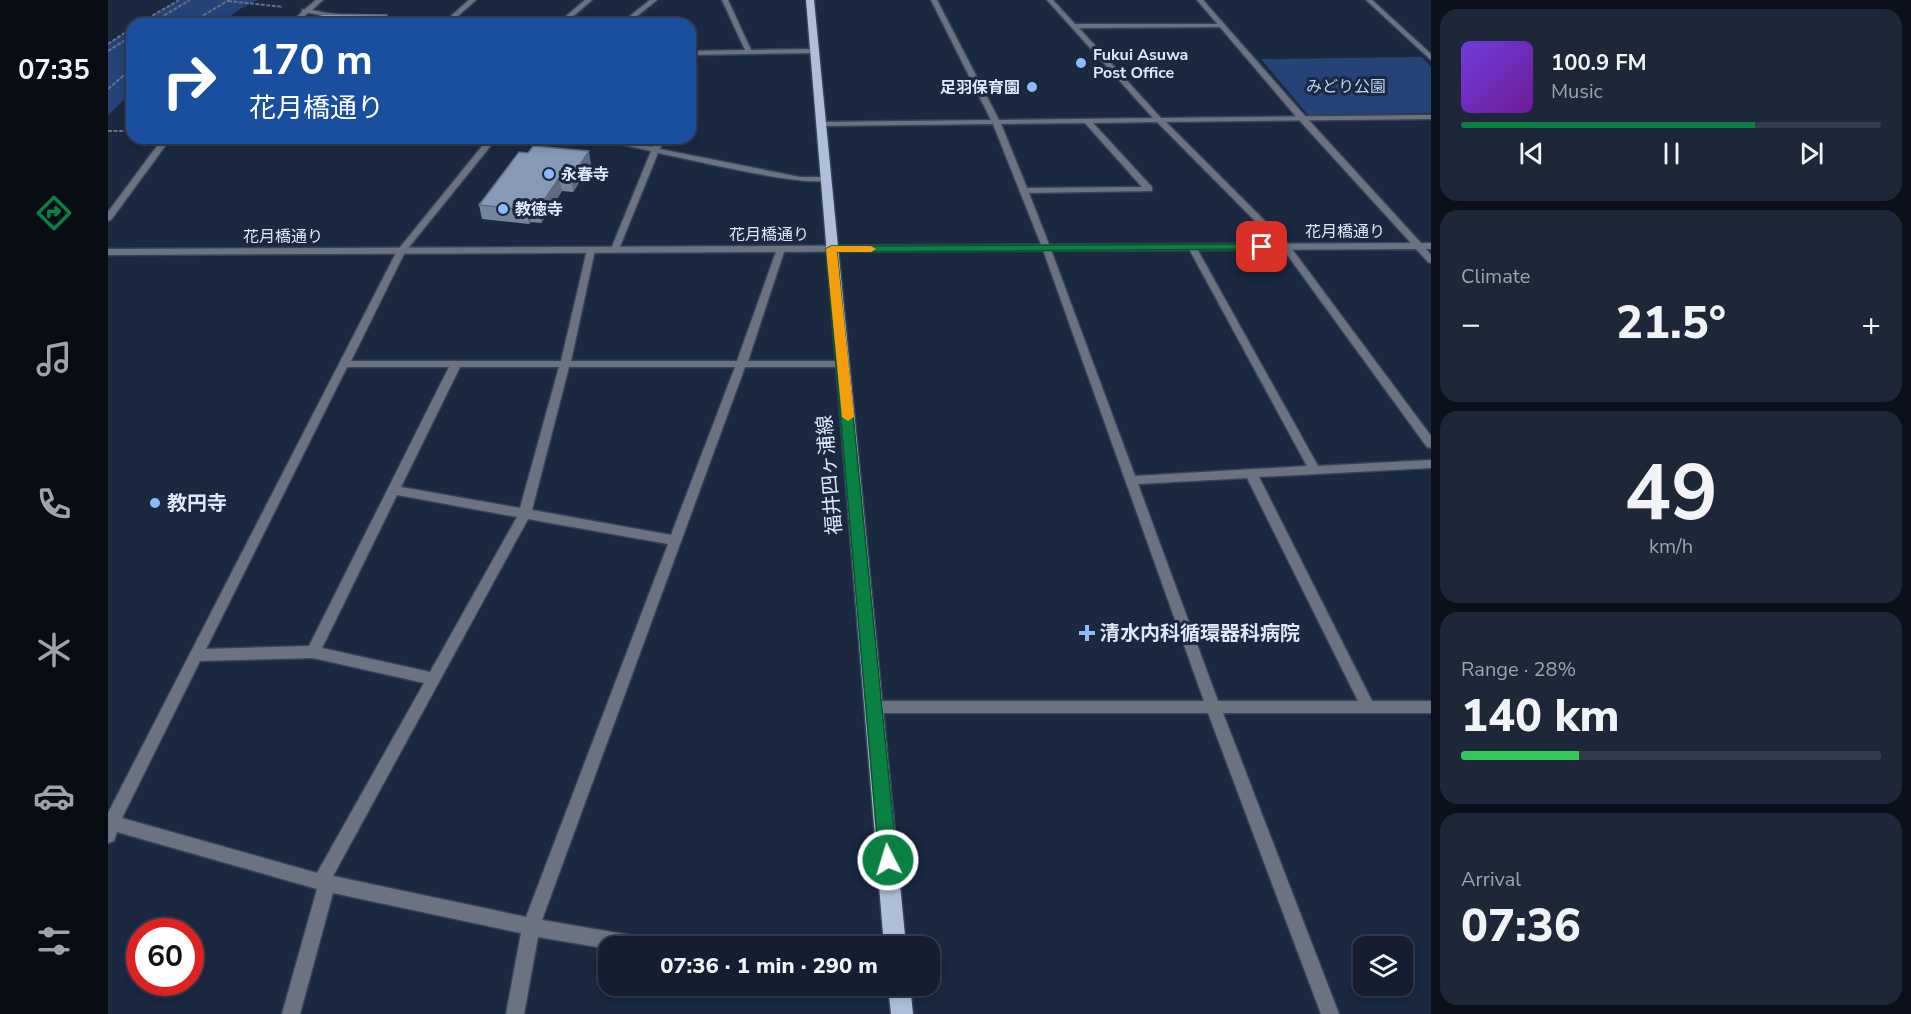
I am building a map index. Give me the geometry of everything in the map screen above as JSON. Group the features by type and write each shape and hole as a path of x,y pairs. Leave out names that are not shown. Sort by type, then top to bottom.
{"main road":[{"name":"福井四ヶ浦線","path":"810,0 895,936"},
{"path":"900,996 902,1014"}],"street":[{"path":"298,18 320,0"},
{"path":"452,18 473,0"},
{"path":"567,18 589,0"},
{"path":"630,18 653,0"},
{"path":"725,0 749,52"},
{"path":"934,0 996,122 1046,247 1213,707 1330,1014"},
{"path":"1050,0 1159,120 1286,247 1431,444"},
{"path":"1200,0 1302,118 1431,260"},
{"path":"1369,0 1431,58"},
{"path":"304,11 351,18"},
{"path":"1074,26 1222,25"},
{"path":"696,53 814,51"},
{"path":"1418,117 1431,129"},
{"path":"820,124 1431,117"},
{"path":"1024,191 1149,189 1087,121"},
{"path":"108,218 163,144"},
{"path":"489,144 402,251 109,826 324,882 531,927 598,939"},
{"path":"625,144 800,179 826,179"},
{"path":"615,249 658,144"},
{"name":"花月橋通り","path":"108,252 1431,246"},
{"path":"1192,247 1315,470"},
{"path":"514,1014 531,927 741,365 781,249"},
{"path":"291,1014 324,882 525,513 565,364 591,250"},
{"path":"344,364 843,364"},
{"path":"313,652 456,364"},
{"path":"1131,480 1431,464"},
{"path":"1251,474 1368,707"},
{"path":"393,490 676,541"},
{"path":"197,655 313,652 433,679"},
{"path":"874,707 1431,707"}],"path":[{"path":"148,18 179,0"},
{"path":"160,18 190,0"},
{"path":"199,18 228,0 286,8"},
{"path":"262,4 269,0"},
{"path":"108,44 126,32"},
{"path":"108,51 126,40"},
{"path":"108,89 126,73"},
{"path":"108,131 126,131"}],"green space":[{"path":"179,0 258,0 228,18 148,18"},
{"path":"126,32 126,98 108,115 108,44"},
{"name":"みどり公園","path":"1422,57 1431,67 1431,113 1308,115 1261,59"}],"building":[{"path":"322,14 387,15 385,18 318,18"},
{"path":"533,146 589,151 571,179 559,178 538,209 528,208 526,210 479,205 519,152 528,153"}],"slow traffic":[{"path":"848,417 831,249 871,249"}],"place":[{"name":"Fukui Asuwa Post Office","path":"1081,63"},
{"name":"足羽保育園","path":"1032,87"},
{"name":"永春寺","path":"549,174"},
{"name":"教徳寺","path":"503,209"},
{"name":"教円寺","path":"155,503"},
{"name":"清水内科循環器科病院","path":"1087,633"}],"route":[{"path":"888,860 831,249 1262,247"}]}
